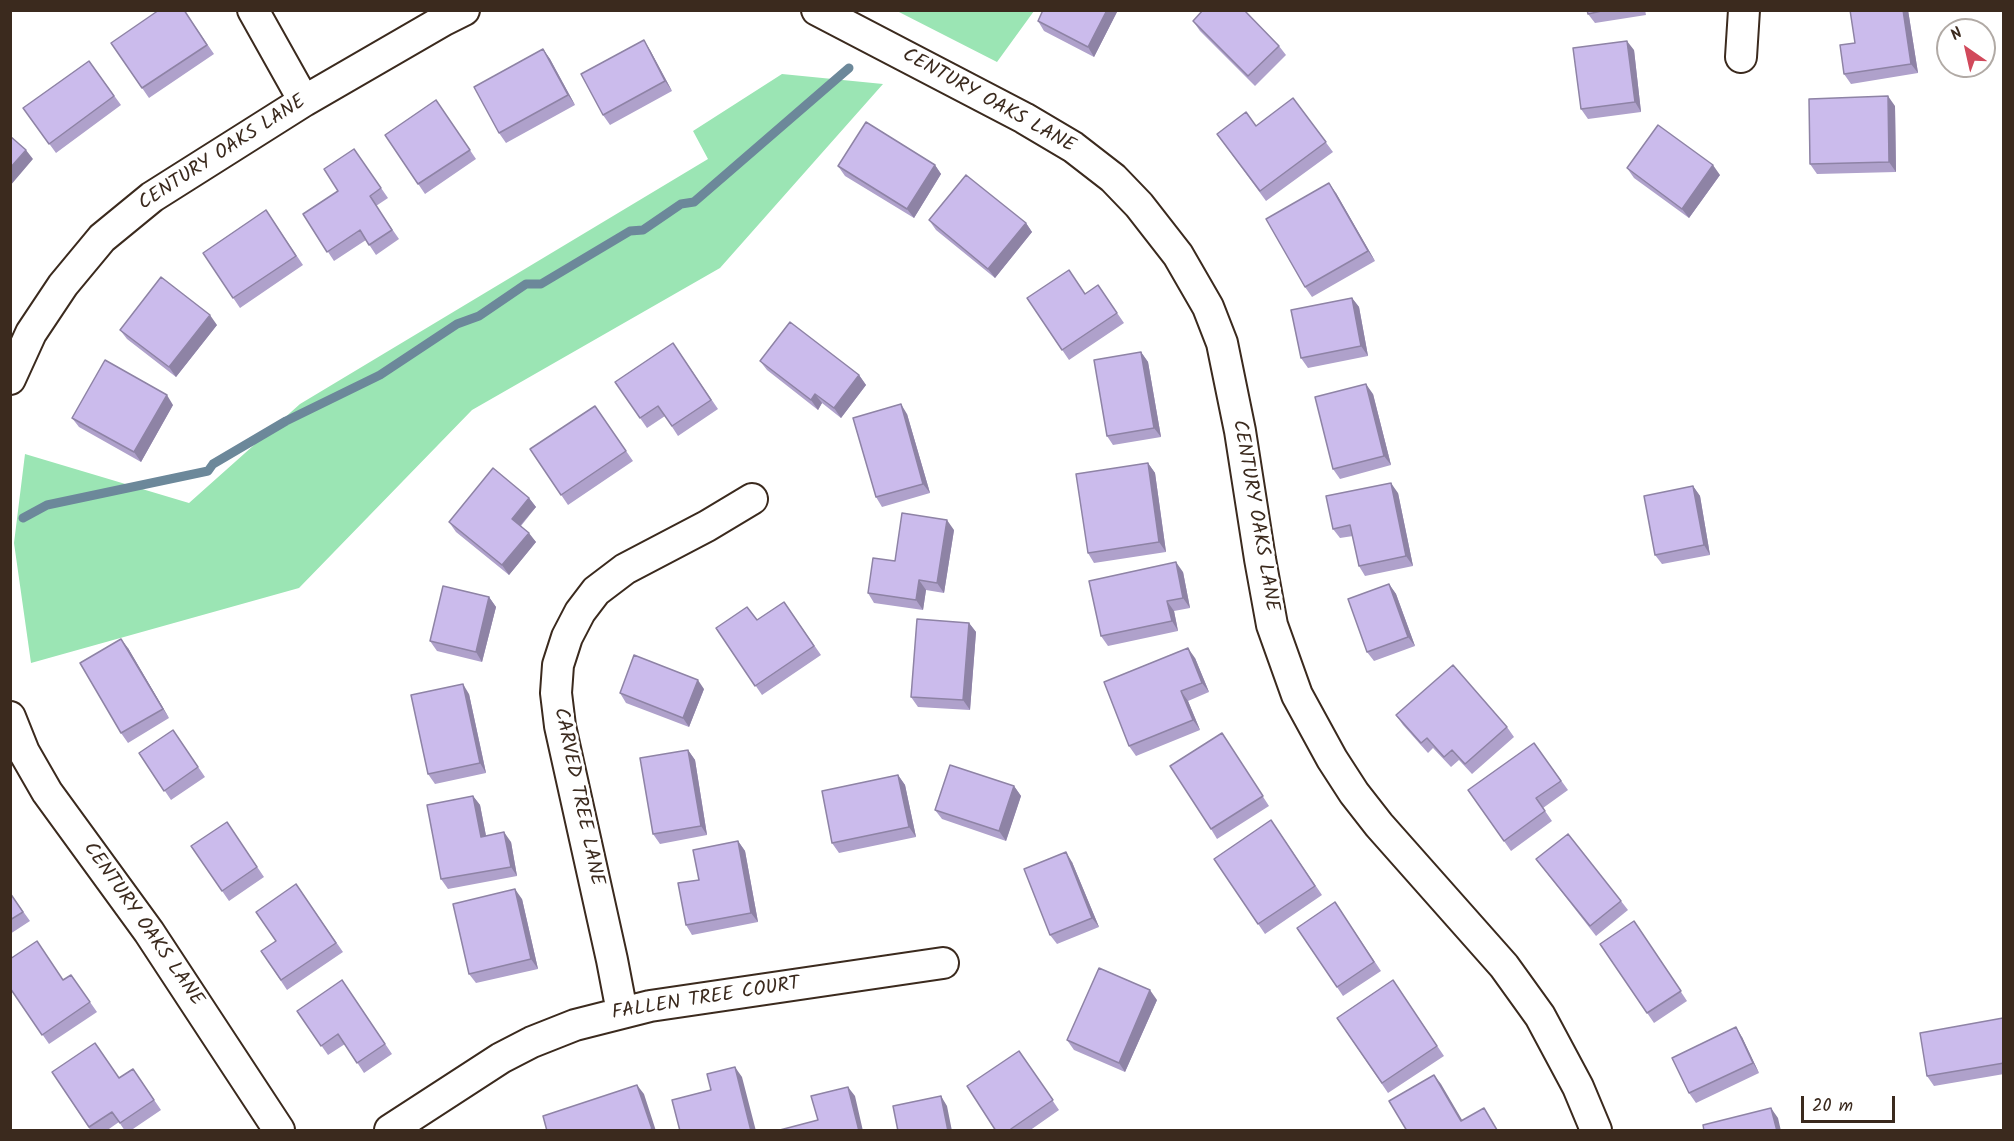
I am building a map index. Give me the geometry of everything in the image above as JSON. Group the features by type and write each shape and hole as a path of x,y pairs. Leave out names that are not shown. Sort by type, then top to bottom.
{"street":[{"path":"253,10 304,101"},
{"name":"CENTURY OAKS LANE","path":"10,379 31,333 63,285 102,238 152,197 304,101 464,10"},
{"name":"CENTURY OAKS LANE","path":"817,10 1024,118 1073,147 1113,178 1140,205 1178,255 1208,307 1222,343 1240,431 1272,624 1297,695 1332,759 1378,825 1504,966 1540,1016 1578,1087 1596,1131"},
{"path":"1741,57 1744,10"},
{"name":"CARVED TREE LANE","path":"622,1012 560,726 556,693 558,665 567,637 580,612 596,591 625,569 707,526 752,499"},
{"name":"CENTURY OAKS LANE","path":"10,717 24,752 47,792 149,932 279,1131"},
{"name":"FALLEN TREE COURT","path":"390,1131 511,1053 575,1025 650,1006 943,963"}],"green space":[{"path":"897,11 1034,11 997,62"},
{"path":"782,74 883,84 720,268 472,410 299,588 31,663 14,543 25,454 189,503 300,404 708,159 693,131"}],"building":[{"path":"159,10 184,10 207,45 142,88 111,43"},
{"path":"1043,10 1107,10 1088,47 1038,21"},
{"path":"1203,10 1244,10 1279,46 1248,76 1193,21"},
{"path":"1587,10 1606,10 1588,14"},
{"path":"1850,10 1903,10 1911,64 1844,74 1840,45 1855,43"},
{"path":"644,40 665,81 603,115 581,74"},
{"path":"1627,41 1635,102 1581,109 1573,48"},
{"path":"543,49 568,95 499,133 474,87"},
{"path":"89,61 114,96 49,144 23,108"},
{"path":"1888,96 1889,162 1810,164 1809,99"},
{"path":"1293,98 1326,142 1260,191 1217,134 1246,112 1256,126"},
{"path":"436,100 470,150 418,184 385,135"},
{"path":"866,122 935,165 907,209 838,166"},
{"path":"1658,125 1713,165 1682,209 1627,168"},
{"path":"10,136 26,150 10,168"},
{"path":"354,149 381,188 370,196 392,230 369,245 360,230 327,252 303,214 338,191 324,169"},
{"path":"966,175 1026,223 988,269 929,220"},
{"path":"1329,183 1368,251 1305,287 1266,219"},
{"path":"266,210 296,256 233,298 203,253"},
{"path":"1069,270 1085,294 1098,285 1117,313 1062,350 1027,298"},
{"path":"161,277 210,315 169,367 120,330"},
{"path":"1352,298 1361,346 1301,358 1291,310"},
{"path":"790,322 859,375 834,408 815,394 811,400 760,361"},
{"path":"673,343 711,400 672,426 658,406 640,418 615,382"},
{"path":"1141,352 1154,428 1107,436 1094,360"},
{"path":"105,360 167,395 134,452 72,418"},
{"path":"1366,384 1384,456 1333,469 1315,397"},
{"path":"901,404 923,484 876,497 853,418"},
{"path":"595,406 626,451 561,495 530,449"},
{"path":"1148,463 1159,542 1088,553 1076,474"},
{"path":"493,468 529,498 512,519 529,533 502,565 449,522"},
{"path":"1391,483 1406,556 1359,566 1350,525 1333,529 1326,496"},
{"path":"1693,486 1704,545 1655,555 1644,496"},
{"path":"902,513 947,520 937,583 919,580 916,600 868,593 873,558 895,561"},
{"path":"1176,562 1183,598 1167,601 1172,621 1101,636 1089,581"},
{"path":"1389,584 1408,637 1367,652 1348,599"},
{"path":"443,586 489,597 476,652 430,641"},
{"path":"784,602 814,646 755,686 716,628 747,607 757,620"},
{"path":"917,619 969,623 963,700 911,697"},
{"path":"121,639 163,709 121,733 80,663"},
{"path":"1188,648 1202,683 1181,691 1193,720 1129,746 1104,682"},
{"path":"634,655 698,680 683,718 620,693"},
{"path":"1453,665 1507,727 1465,764 1452,750 1444,757 1427,738 1421,743 1396,715"},
{"path":"463,684 480,763 428,774 411,695"},
{"path":"173,730 198,767 164,791 139,753"},
{"path":"1222,733 1263,796 1211,829 1170,766"},
{"path":"1534,743 1561,781 1536,798 1545,811 1504,841 1468,790"},
{"path":"688,750 701,826 653,834 640,758"},
{"path":"950,765 1014,786 999,831 935,810"},
{"path":"898,775 909,827 832,843 822,791"},
{"path":"473,796 481,837 504,832 511,867 441,879 427,805"},
{"path":"1271,820 1315,886 1258,924 1214,859"},
{"path":"227,822 257,867 222,891 191,846"},
{"path":"1568,834 1621,901 1590,926 1536,859"},
{"path":"738,841 751,913 686,925 678,883 699,880 693,850"},
{"path":"1066,852 1092,918 1050,935 1024,869"},
{"path":"296,884 336,943 281,980 261,951 276,941 256,912"},
{"path":"515,889 531,959 469,974 453,904"},
{"path":"10,893 23,912 10,920"},
{"path":"1335,902 1374,962 1337,987 1297,928"},
{"path":"1634,921 1681,991 1647,1013 1600,944"},
{"path":"37,941 63,980 71,975 90,1002 42,1035 10,988 10,959"},
{"path":"1099,968 1150,990 1119,1063 1067,1040"},
{"path":"342,980 385,1044 357,1063 338,1034 321,1046 297,1011"},
{"path":"1393,980 1437,1046 1382,1083 1337,1018"},
{"path":"2003,1018 2004,1063 1927,1076 1920,1033"},
{"path":"1736,1027 1753,1063 1689,1093 1672,1058"},
{"path":"95,1043 119,1078 133,1069 154,1100 120,1123 112,1112 89,1127 52,1072"},
{"path":"1019,1051 1053,1100 1008,1131 996,1131 967,1086"},
{"path":"735,1067 751,1131 680,1131 672,1100 711,1090 707,1074"},
{"path":"1434,1075 1461,1121 1484,1108 1497,1130 1407,1131 1389,1101"},
{"path":"637,1085 652,1129 646,1131 547,1131 543,1116"},
{"path":"848,1087 859,1131 776,1131 818,1120 811,1096"},
{"path":"941,1096 948,1131 898,1131 893,1106"},
{"path":"1771,1108 1777,1131 1704,1131 1703,1125"}],"waterway":[{"path":"23,518 47,505 208,471 213,464 286,421 380,375 457,324 479,316 526,284 541,284 630,231 643,230 681,204 694,202 849,68"}]}
